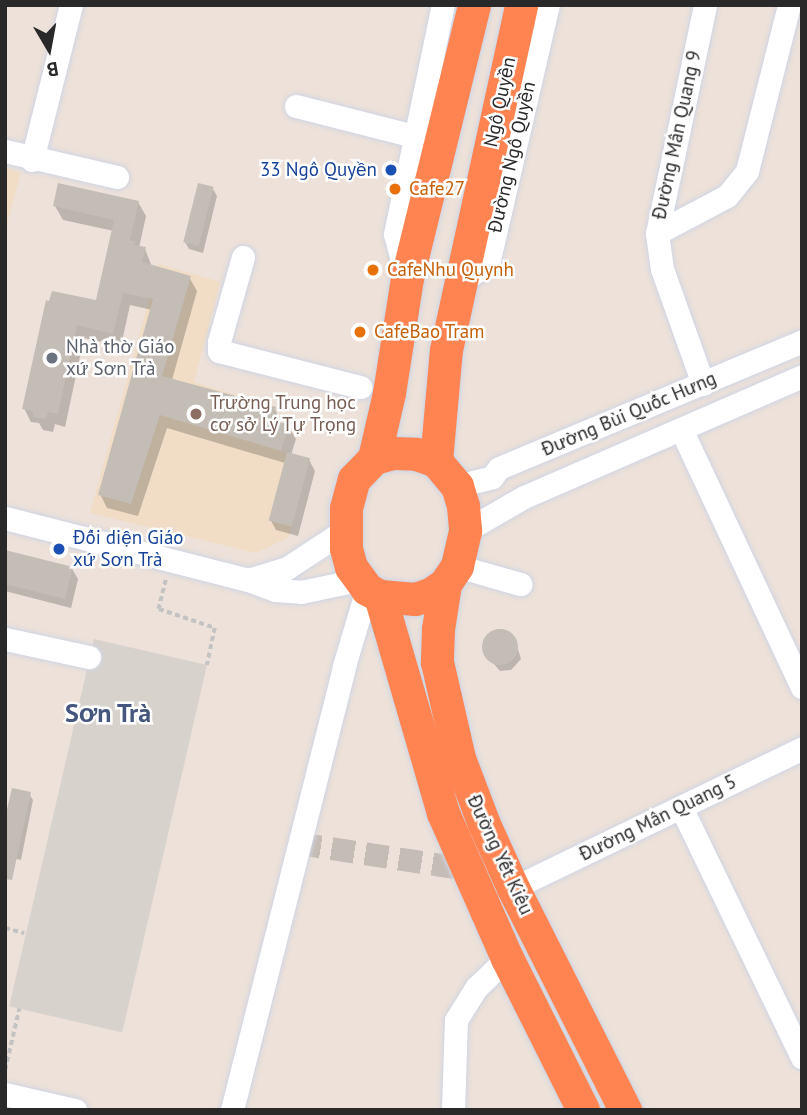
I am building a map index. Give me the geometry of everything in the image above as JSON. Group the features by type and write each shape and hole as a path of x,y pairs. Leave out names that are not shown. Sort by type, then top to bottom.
{"highway":[{"path":"374,458 393,453 416,454 436,461 457,486 463,506 465,531 451,575 430,594 415,599 369,589 351,567 345,530 346,508 354,479 374,458 389,393 427,139 474,5"},
{"name":"Ngô Quyền","path":"461,281 521,5"},
{"path":"436,461 446,350 461,281"},
{"name":"Đường Yết Kiêu","path":"451,575 436,647 441,684 459,758 484,824 513,888 625,1110"},
{"name":"Đường Yết Kiêu","path":"369,589 403,664 443,813 507,958 583,1110"}],"street":[{"path":"32,160 71,5"},
{"path":"296,106 427,139 443,5"},
{"name":"Đường Ngô Quyền","path":"461,281 488,264 548,5"},
{"name":"Đường Mân Quang 9","path":"703,384 662,269 657,233 705,5"},
{"path":"657,233 727,196 747,171 789,5"},
{"path":"794,5 802,7"},
{"path":"5,151 32,160 117,177"},
{"path":"243,257 220,334 219,351 359,387"},
{"name":"Đường Bùi Quốc Hưng","path":"457,486 492,477 499,468 802,341"},
{"name":"Đường Bùi Quốc Hưng","path":"465,531 524,497 802,376"},
{"path":"681,429 802,687"},
{"path":"5,518 248,580 275,590 301,592 369,589 330,717 232,1110"},
{"path":"248,580 287,568 345,530"},
{"path":"451,575 520,584"},
{"path":"5,639 89,657"},
{"name":"Đường Mân Quang 5","path":"513,888 802,748"},
{"path":"681,807 802,1057"},
{"path":"453,1110 456,1020 477,987 507,958"},
{"path":"5,1094 75,1110"}],"path":[{"path":"170,561 159,609 215,628 207,665"},
{"path":"5,928 24,933"},
{"path":"5,1070 19,1009"}],"shaded area":[{"path":"5,168 21,172 5,232"},
{"name":"Trường Trung học cơ sở Lý Tự Trọng","path":"159,264 221,282 194,382 276,407 272,421 289,424 281,451 310,458 289,537 256,553 90,513"},
{"path":"94,639 207,665 122,1032 9,1006"}],"building":[{"path":"58,183 139,201 130,240 136,242 134,245 146,247 142,262 191,276 162,376 276,407 272,421 289,424 281,451 160,415 131,504 98,495 153,299 123,293 113,334 77,325 58,414 48,412 46,419 33,417 33,411 22,409 46,300 49,301 52,291 96,300 114,220 53,206"},
{"path":"198,183 214,187 199,246 183,242"},
{"path":"287,452 310,458 292,527 269,521"},
{"path":"5,550 73,567 65,599 5,584"},
{"path":"500,629 513,634 518,647 513,660 500,665 487,660 482,647 487,634"},
{"path":"12,788 31,792 12,880 5,879 5,818"}],"tunnel":[{"path":"298,843 467,869"}],"place":[{"name":"33 Ngô Quyền","path":"391,170"},
{"name":"Cafe27","path":"395,189"},
{"name":"CafeNhu Quynh","path":"373,270"},
{"name":"CafeBao Tram","path":"360,332"},
{"name":"Nhà thờ Giáo xứ Sơn Trà","path":"52,358"},
{"name":"Trường Trung học cơ sở Lý Tự Trọng","path":"196,414"},
{"name":"Đối diện Giáo xứ Sơn Trà","path":"59,549"}],"district":[{"name":"Sơn Trà","path":"108,713"}]}
